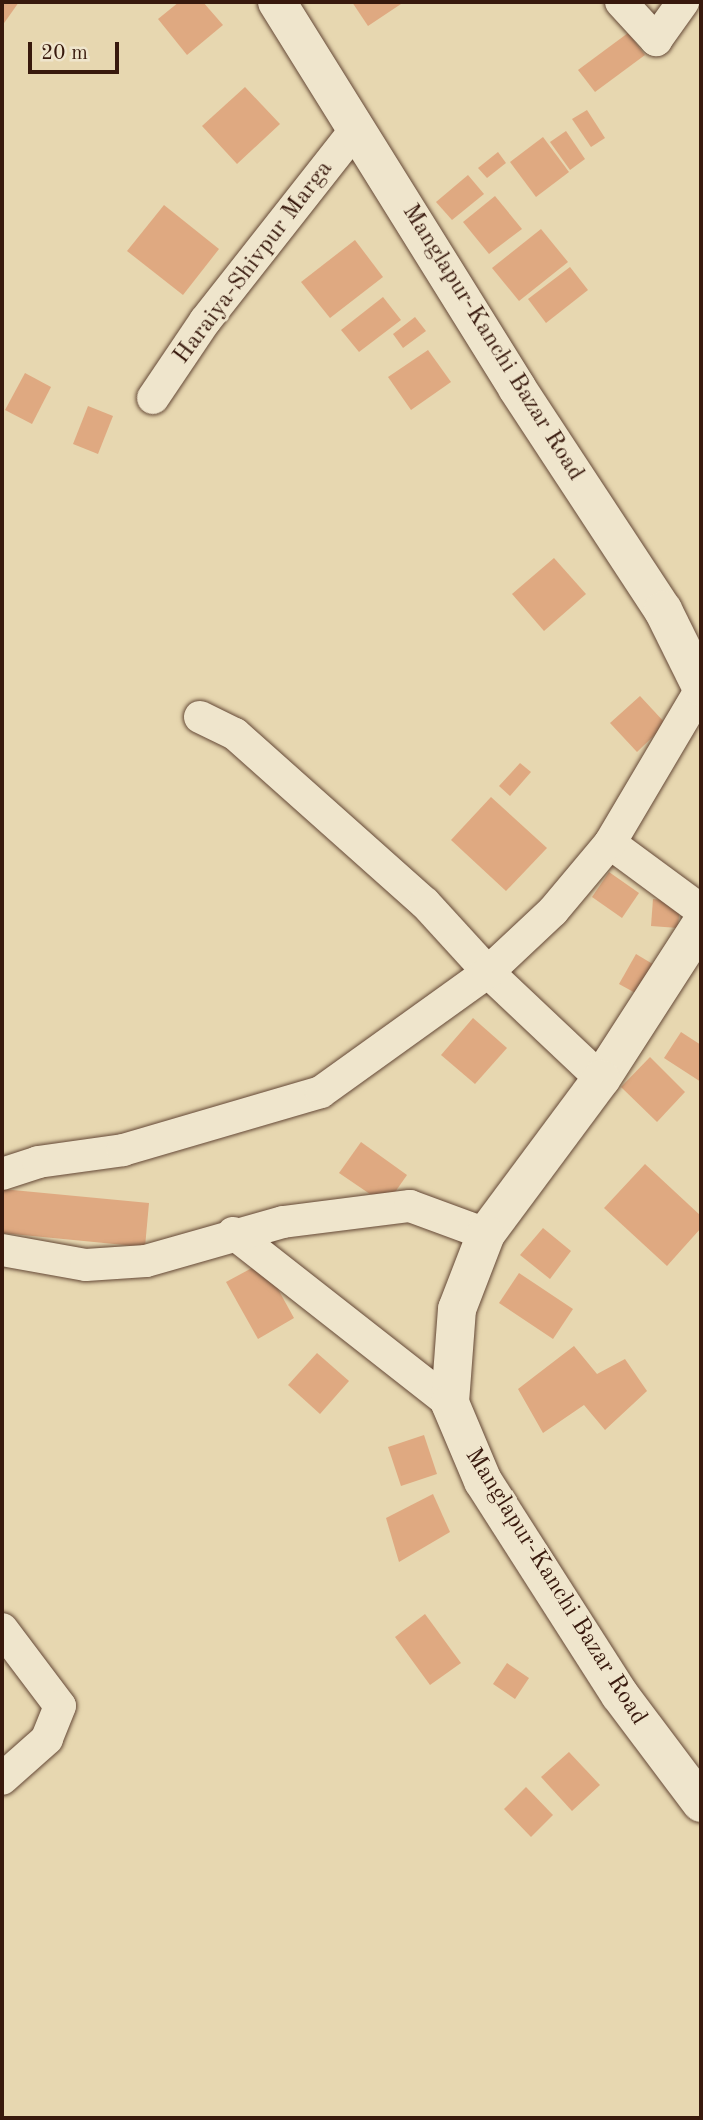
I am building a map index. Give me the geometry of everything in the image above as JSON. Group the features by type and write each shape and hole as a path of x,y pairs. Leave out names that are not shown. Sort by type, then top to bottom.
{"street":[{"path":"621,2 656,40 683,2"},
{"name":"Manglapur-Kanchi Bazar Road","path":"289,7 357,128 663,610 701,688"},
{"name":"Haraiya-Shivpur Marga","path":"153,398 205,321 357,128"},
{"path":"2,1174 38,1162 123,1150 321,1093 488,972 553,911 610,844 701,688"},
{"path":"200,717 235,734 425,903 488,972 601,1079"},
{"path":"610,844 701,910"},
{"name":"Manglapur-Kanchi Bazar Road","path":"701,924 601,1079 486,1234 457,1309 450,1403 483,1480 620,1695 701,1803"},
{"path":"2,1250 86,1265 146,1261 233,1233 365,1207 410,1206 486,1234"},
{"path":"233,1233 450,1403"},
{"path":"2,1629 60,1706 47,1739 2,1779"}],"building":[{"path":"2,2 19,2 2,26"},
{"path":"179,2 203,2 223,25 187,55 158,19"},
{"path":"352,2 404,2 368,26"},
{"path":"628,33 645,55 595,92 578,70"},
{"path":"245,87 280,124 237,164 202,126"},
{"path":"587,110 605,138 591,147 572,119"},
{"path":"566,131 585,159 570,170 550,142"},
{"path":"543,137 569,172 536,197 510,162"},
{"path":"498,152 506,163 487,178 478,168"},
{"path":"468,175 484,194 452,220 436,202"},
{"path":"495,196 522,229 489,254 463,222"},
{"path":"164,205 219,249 183,295 127,251"},
{"path":"541,229 568,262 519,301 492,268"},
{"path":"355,240 383,277 330,318 301,282"},
{"path":"570,267 588,290 546,323 528,299"},
{"path":"383,297 401,320 359,352 341,330"},
{"path":"415,317 426,331 403,348 393,334"},
{"path":"428,350 451,382 411,410 388,377"},
{"path":"25,373 51,387 32,424 5,410"},
{"path":"88,406 113,416 98,454 73,444"},
{"path":"554,558 586,594 544,631 512,594"},
{"path":"640,696 666,724 637,752 610,723"},
{"path":"520,763 531,772 510,796 499,786"},
{"path":"491,797 547,848 506,891 451,840"},
{"path":"609,872 639,893 622,918 592,897"},
{"path":"653,899 680,902 678,928 651,926"},
{"path":"636,954 656,966 639,995 619,984"},
{"path":"473,1018 507,1048 475,1084 441,1055"},
{"path":"681,1032 701,1045 701,1082 664,1058"},
{"path":"650,1057 685,1092 657,1122 621,1087"},
{"path":"361,1142 407,1175 386,1205 339,1173"},
{"path":"645,1164 701,1216 701,1228 667,1266 604,1208"},
{"path":"2,1189 149,1203 145,1247 2,1233"},
{"path":"543,1228 571,1251 550,1279 520,1255"},
{"path":"263,1262 294,1318 258,1339 226,1282"},
{"path":"519,1273 573,1309 553,1339 499,1303"},
{"path":"574,1346 597,1374 625,1359 647,1391 605,1430 584,1405 543,1433 518,1389"},
{"path":"317,1353 349,1381 320,1414 288,1385"},
{"path":"424,1435 437,1474 401,1486 388,1447"},
{"path":"433,1494 450,1532 399,1562 386,1518"},
{"path":"425,1614 461,1663 430,1685 395,1637"},
{"path":"507,1663 529,1678 515,1699 493,1684"},
{"path":"569,1752 600,1785 572,1811 541,1777"},
{"path":"526,1787 553,1815 531,1837 504,1809"}]}
